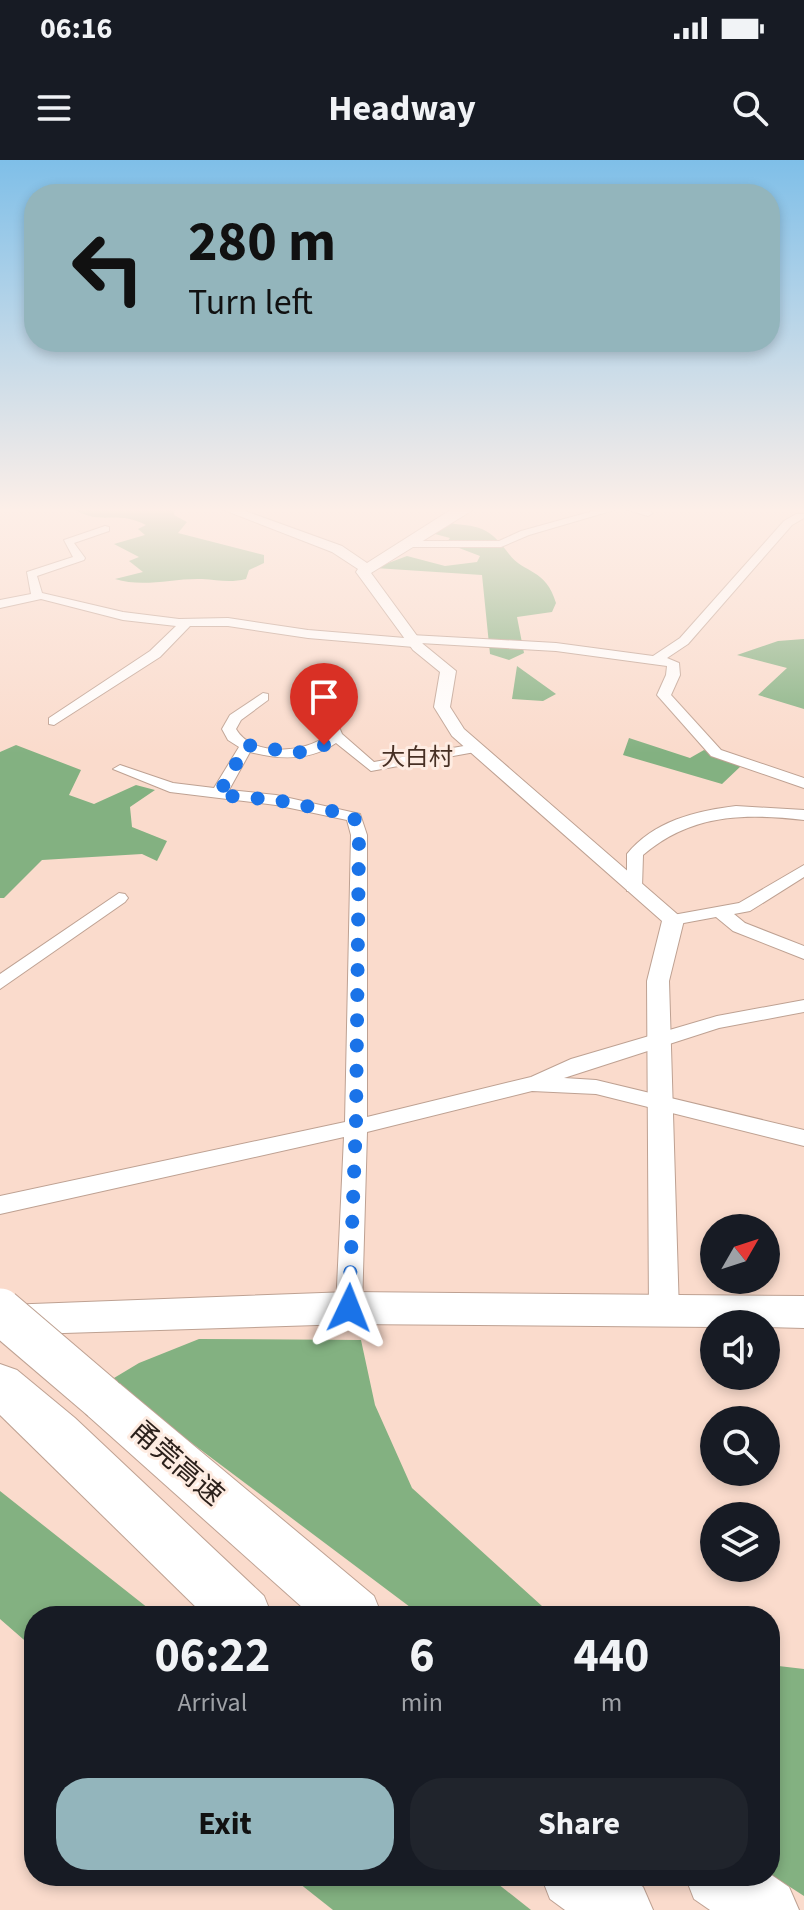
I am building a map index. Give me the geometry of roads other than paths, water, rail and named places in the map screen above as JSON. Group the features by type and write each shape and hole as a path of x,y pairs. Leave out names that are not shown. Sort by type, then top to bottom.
{"highway":[{"name":"甬莞高速","path":"0,1311 342,1606"},
{"path":"0,1385 57,1434 234,1606"},
{"path":"587,1886 620,1910"},
{"path":"731,1886 766,1910"}],"main road":[{"path":"0,1322 349,1308 804,1312"}],"street":[{"path":"38,590 41,596"},
{"path":"376,590 413,641 448,671 442,707 458,732 673,920 744,907 804,870"},
{"path":"656,660 684,641 729,590"},
{"path":"0,604 41,596 123,616 228,622 308,634 556,647 673,663 673,675 664,695 668,703 690,721 706,746 736,762 804,783"},
{"path":"54,721 155,654 188,622"},
{"path":"263,697 235,718 229,729 231,735 247,745 297,753 324,745 336,736"},
{"path":"333,715 329,719 336,736 371,767 475,748"},
{"path":"218,795 247,745"},
{"path":"120,769 170,787 276,800 354,817 359,835 359,865 356,1127 349,1308"},
{"path":"633,887 635,854 648,842 693,817 736,809 804,815"},
{"path":"0,983 119,898"},
{"path":"721,913 739,927 804,953"},
{"path":"664,1313 658,981 673,920"},
{"path":"0,1205 356,1127 532,1084 578,1064 717,1022 804,1006"},
{"path":"532,1084 596,1087 804,1138"}],"district":[{"name":"大白村","path":"417,757"}]}
